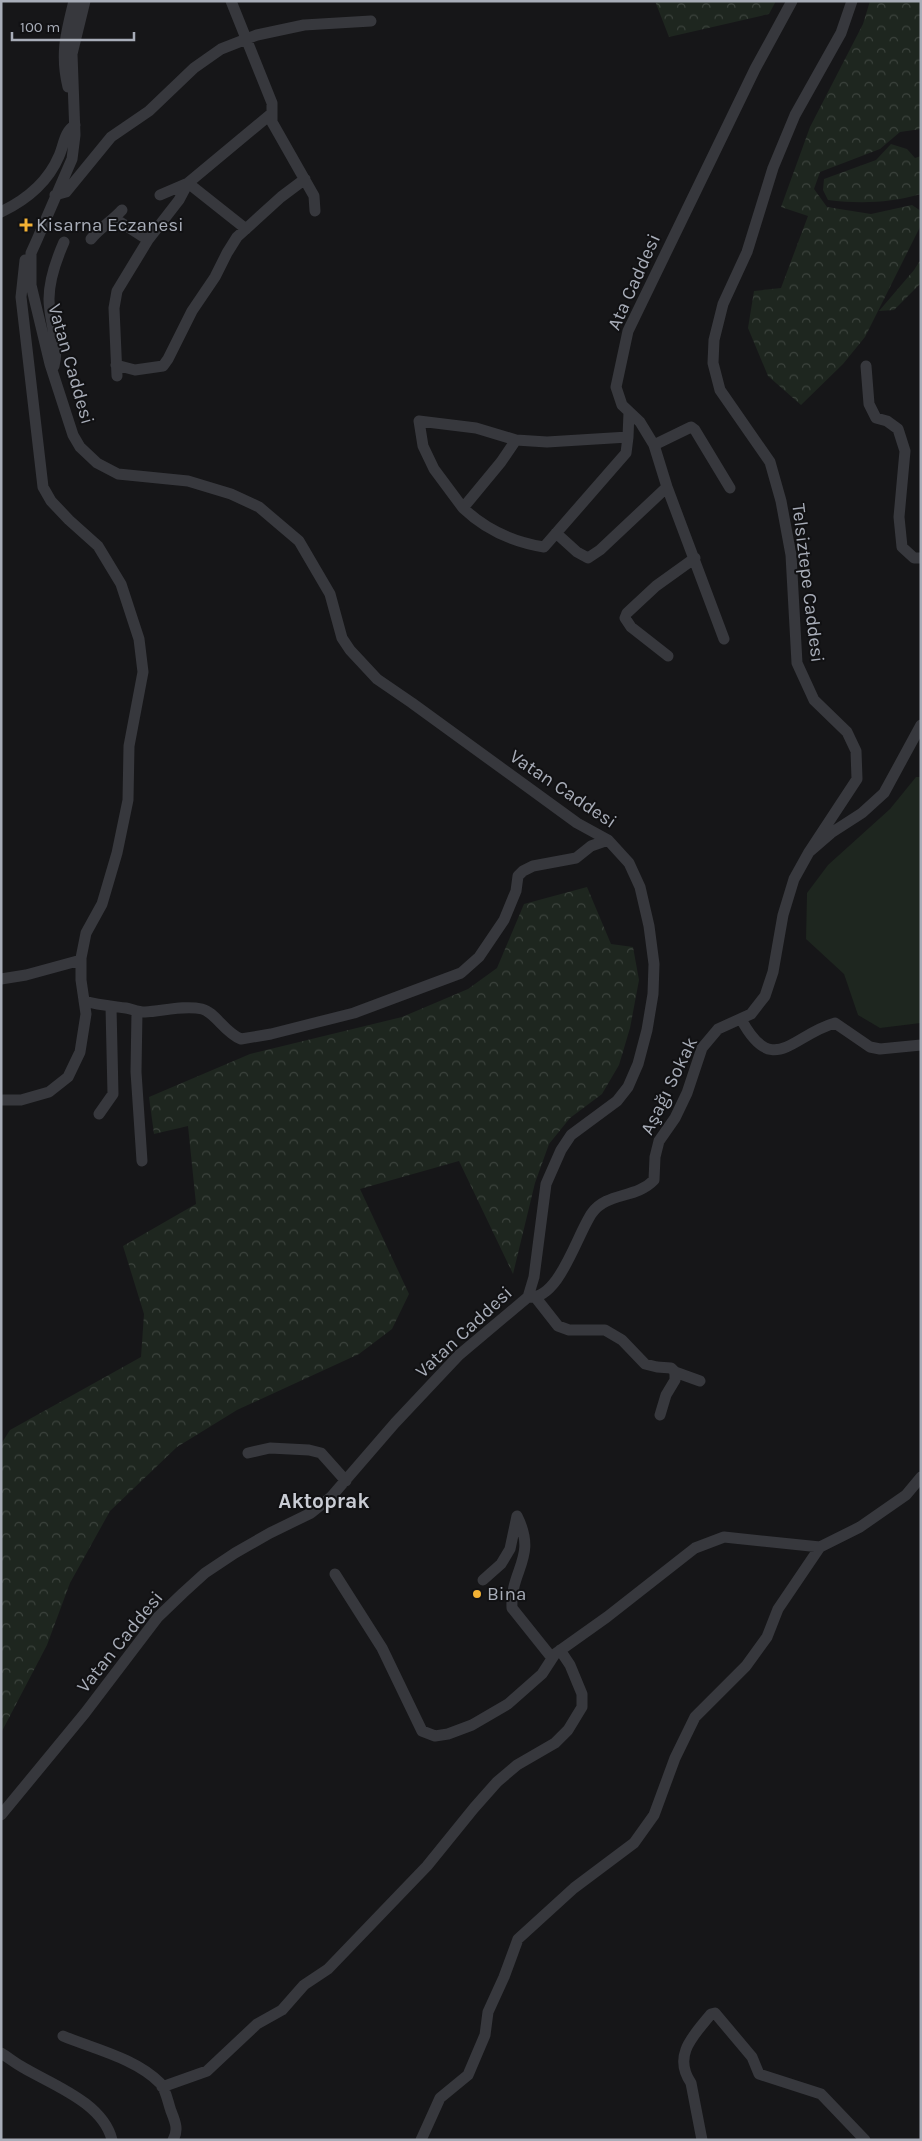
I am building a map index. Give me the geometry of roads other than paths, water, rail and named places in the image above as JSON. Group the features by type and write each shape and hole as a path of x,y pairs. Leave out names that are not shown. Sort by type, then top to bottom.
{"street":[{"name":"Vatan Caddesi","path":"73,97 68,88 63,58 67,27 74,1"},
{"name":"Vatan Caddesi","path":"1,1815 85,1713 158,1617 204,1573 270,1533 311,1513 331,1497 395,1423 459,1355 532,1298 546,1184 553,1165 571,1135 617,1101 628,1086 638,1064 647,1030 653,994 654,964 649,926 640,887 629,863 608,840 577,823 377,679 350,650 342,638 330,594 299,541 259,507 231,494 188,481 118,474 97,463 80,448 73,435 52,370 30,285 31,254 72,159 75,126 72,54 85,1"},
{"path":"230,1 272,103 272,122 314,196 315,211"},
{"name":"Ata Caddesi","path":"724,639 667,487 654,445 640,422 622,405 616,387 628,331 756,69 792,1"},
{"name":"Telsiztepe Caddesi","path":"809,852 857,779 856,751 847,732 814,700 797,663 791,555 781,501 770,462 720,390 713,363 714,340 723,304 747,252 773,168 795,115 842,33 852,1"},
{"path":"55,195 66,192 111,138 164,98 194,68 221,48 257,35 304,25 370,21"},
{"path":"160,195 188,183 271,114"},
{"path":"1,212 15,206 36,190 48,177 60,156 69,130 75,126"},
{"path":"188,183 179,200 148,240 116,291 114,298 116,371 163,366 192,311 215,277 237,237 281,197 305,179"},
{"path":"188,183 246,229"},
{"path":"91,239 99,229 106,226 118,214 148,240"},
{"path":"1,1100 21,1100 49,1092 68,1077 80,1052 86,1014 81,980 81,960 86,933 102,904 117,853 128,800 129,746 143,672 138,639 122,584 98,546 69,520 51,501 43,488 21,297 25,258 36,242"},
{"path":"52,370 56,358 49,298 64,242"},
{"path":"866,366 870,404 876,418 887,421 898,430 905,451 899,517 902,547 914,558 921,558"},
{"path":"628,437 547,442 516,440 476,428 419,421 423,446 434,469 463,508 475,520 497,533 528,545 544,547 626,453 628,437 630,412"},
{"path":"654,445 691,427 695,430 730,488"},
{"path":"463,508 501,462 516,440"},
{"path":"556,533 577,552 588,558 600,550 667,487"},
{"path":"668,656 632,627 625,618 627,613 656,586 695,558"},
{"name":"Aşağı Sokak","path":"532,1298 545,1292 566,1264 592,1214 605,1201 646,1188 654,1180 655,1157 659,1141 675,1118 688,1093 702,1048 718,1029 751,1014 765,996 773,972 788,897 794,879 809,852 831,833 862,813 884,793 921,725"},
{"path":"84,1001 100,1006 137,1011 203,1009 212,1014 224,1028 241,1039 271,1034 354,1013 415,992 461,973 479,957 504,920 516,891 518,876 522,871 532,866 576,858 591,846 608,840"},
{"path":"1,979 26,975 81,960"},
{"path":"99,1114 113,1094 111,1007"},
{"path":"137,1011 136,1072 142,1161"},
{"path":"741,1019 751,1037 760,1046 767,1048 787,1048 826,1025 835,1023 870,1047 880,1049 921,1044"},
{"path":"532,1298 558,1326 569,1330 605,1330 622,1340 645,1364 671,1368 675,1372 700,1381"},
{"path":"660,1415 666,1395 675,1380 675,1372"},
{"path":"248,1453 270,1448 310,1450 321,1453 346,1481"},
{"path":"421,2140 440,2098 468,2075 485,2035 488,2012 518,1939 574,1888 634,1843 654,1815 674,1758 695,1717 746,1666 767,1637 778,1609 820,1547 860,1528 906,1495 921,1477"},
{"path":"162,2088 207,2072 257,2024 282,2010 304,1985 328,1969 427,1866 497,1782 517,1765 555,1743 568,1730 582,1707 582,1694 570,1665 556,1654 512,1608 513,1584 522,1566 526,1547 522,1527 516,1516 510,1549 501,1564 484,1580"},
{"path":"335,1574 382,1648 422,1731 435,1736 448,1734 472,1725 508,1704 542,1674 556,1654 607,1617 695,1548 724,1537 820,1547"},
{"path":"702,2140 691,2082 687,2077 683,2055 689,2042 711,2014 715,2013 752,2057 759,2074 821,2094 865,2140"},
{"path":"64,2036 84,2045 104,2050 144,2071 161,2084 176,2124 176,2134 173,2140"},
{"path":"1,2052 22,2068 64,2089 84,2103 98,2116 111,2134 112,2140"}],"place":[{"name":"Kisarna Eczanesi","path":"26,225"},
{"name":"Bina","path":"477,1594"}],"district":[{"name":"Aktoprak","path":"324,1501"}]}
